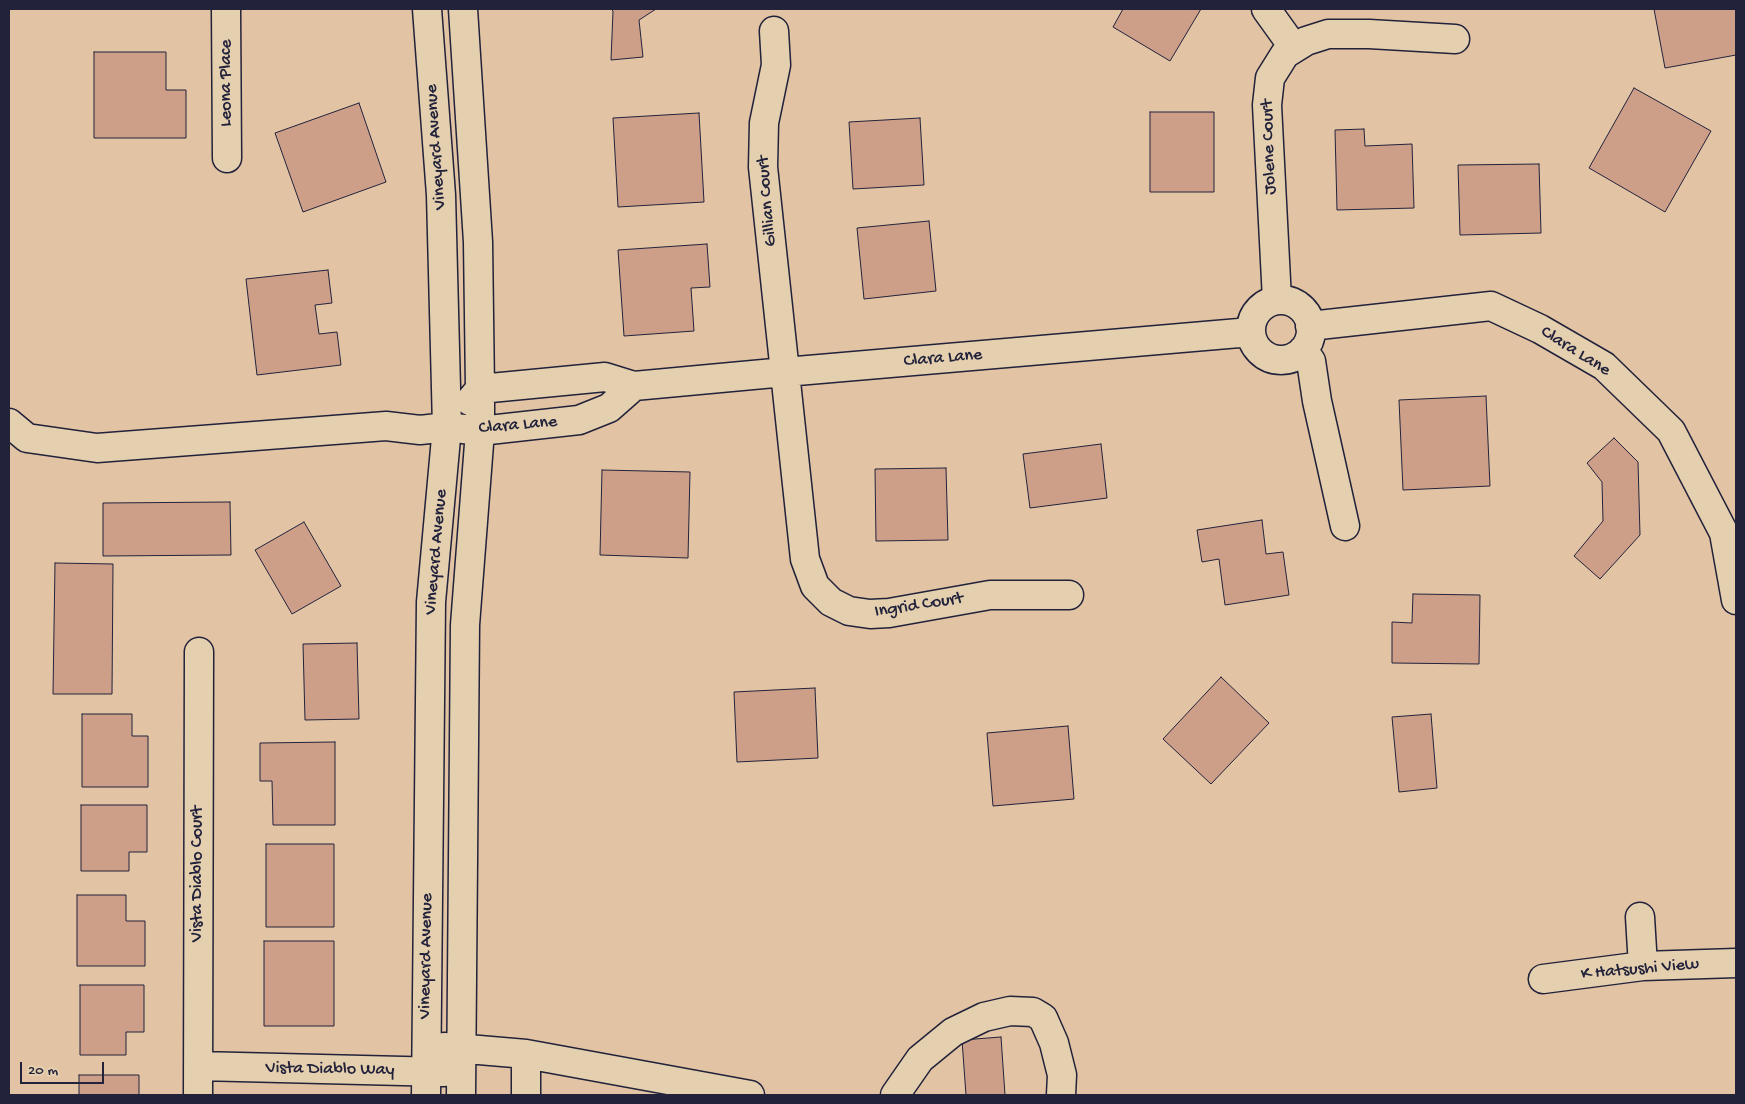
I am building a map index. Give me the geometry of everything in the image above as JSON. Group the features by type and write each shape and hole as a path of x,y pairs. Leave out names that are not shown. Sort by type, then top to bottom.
{"street":[{"name":"Leona Place","path":"226,9 227,158"},
{"name":"Vineyard Avenue","path":"426,1071 431,602 447,427 441,195 427,9"},
{"name":"Vineyard Avenue","path":"461,1072 465,625 480,431 478,242 463,9"},
{"path":"1266,9 1294,48"},
{"name":"Gillian Court","path":"774,31 776,66 764,124 763,167 785,372"},
{"name":"Jolene Court","path":"1277,300 1267,105 1270,78 1285,54 1306,41 1328,34 1369,34 1455,39"},
{"path":"1307,338 1295,357 1285,360 1272,359 1263,355 1251,338 1253,319 1258,310 1266,304 1277,300 1297,305 1305,312 1317,401 1345,526"},
{"name":"Clara Lane","path":"1307,338 1491,306 1540,329 1604,366 1671,431 1724,533 1736,600"},
{"name":"Clara Lane","path":"447,427 480,389 605,377 634,386 1251,332"},
{"name":"Ingrid Court","path":"785,372 805,558 815,586 831,602 850,611 870,614 889,613 990,595 1069,595"},
{"name":"Clara Lane","path":"447,427 480,431 579,420 609,408 634,386"},
{"path":"9,423 27,438 97,448 386,426 420,430 447,427"},
{"name":"Vista Diablo Court","path":"198,1095 199,652"},
{"path":"1640,917 1643,966"},
{"name":"K Hatsushi View","path":"1543,979 1643,966 1736,963"},
{"path":"895,1095 920,1059 953,1032 984,1017 1010,1011 1033,1012 1043,1018 1054,1043 1062,1075 1061,1095"},
{"path":"526,1054 526,1095"},
{"name":"Vista Diablo Way","path":"198,1066 461,1072 526,1054 750,1095"}],"building":[{"path":"611,9 656,9 639,20 643,57 611,60 613,11"},
{"path":"1123,9 1201,9 1170,61 1113,27"},
{"path":"1654,9 1736,9 1736,55 1665,68"},
{"path":"94,52 166,52 166,90 186,90 186,138 94,138"},
{"path":"1634,88 1711,131 1665,212 1589,168"},
{"path":"359,103 386,182 303,212 275,133"},
{"path":"1150,112 1214,112 1214,192 1150,192"},
{"path":"699,113 704,202 618,207 613,118"},
{"path":"920,118 924,185 853,189 849,122"},
{"path":"1364,129 1365,146 1412,144 1414,208 1337,210 1335,130"},
{"path":"1539,164 1541,233 1460,235 1458,165"},
{"path":"929,221 936,291 864,299 857,228"},
{"path":"707,244 710,287 691,288 694,331 624,336 618,250"},
{"path":"328,270 332,303 315,305 319,334 337,332 341,365 257,375 246,279"},
{"path":"1486,396 1490,486 1403,490 1399,400"},
{"path":"1614,438 1638,462 1640,535 1600,579 1574,556 1603,521 1602,482 1587,463"},
{"path":"1101,444 1107,498 1030,508 1023,454"},
{"path":"946,468 948,540 876,541 875,469"},
{"path":"602,470 690,472 688,558 600,555"},
{"path":"230,502 231,555 103,556 103,503"},
{"path":"1262,520 1266,554 1283,552 1289,595 1225,605 1219,559 1202,562 1197,530"},
{"path":"304,522 341,586 292,614 255,550"},
{"path":"55,563 113,564 112,694 53,694"},
{"path":"1413,594 1480,595 1479,664 1392,663 1392,622 1412,623"},
{"path":"357,643 359,719 305,720 303,644"},
{"path":"1221,677 1269,723 1211,784 1163,739"},
{"path":"815,688 818,758 737,762 734,692"},
{"path":"82,714 132,714 132,736 148,736 148,787 82,787"},
{"path":"1431,714 1437,788 1399,792 1392,717"},
{"path":"1068,726 1074,799 993,806 987,733"},
{"path":"335,742 335,825 273,825 272,781 260,781 260,743"},
{"path":"81,805 147,805 147,852 129,852 129,871 81,871"},
{"path":"266,844 334,844 334,927 266,927"},
{"path":"77,895 126,895 126,921 145,921 145,966 77,966"},
{"path":"264,941 334,941 334,1026 264,1026"},
{"path":"80,985 144,985 144,1032 126,1032 126,1055 80,1055"},
{"path":"1001,1037 1005,1095 966,1095 962,1040"},
{"path":"79,1075 139,1075 139,1095 79,1095"}]}
